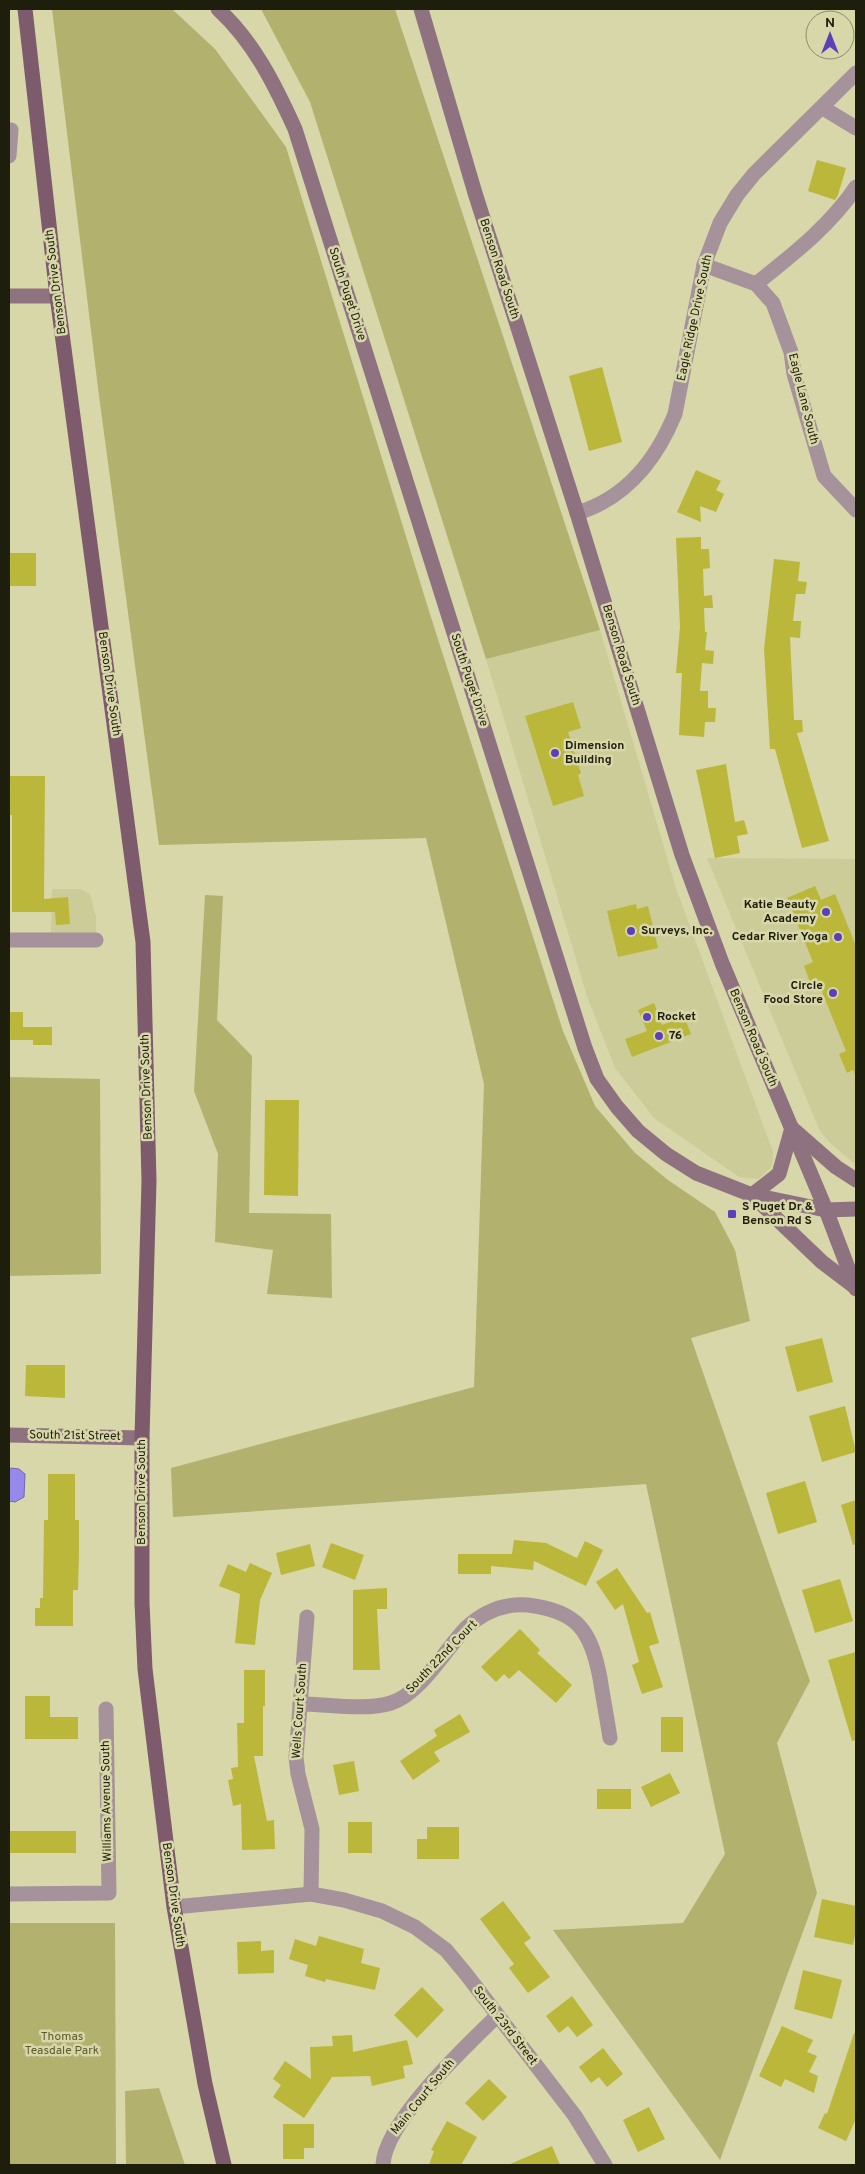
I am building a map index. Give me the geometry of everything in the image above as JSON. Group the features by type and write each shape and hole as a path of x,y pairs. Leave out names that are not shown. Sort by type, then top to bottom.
{"main road":[{"name":"Benson Drive South","path":"26,10 58,296 143,942 149,1181 142,1438 142,1603 145,1669 174,1907 205,2084 224,2165"}],"street":[{"name":"South Puget Drive","path":"218,9 237,27 260,60 295,129 567,990 597,1079 617,1107 638,1131 666,1154 696,1173 752,1195 826,1210 856,1209"},
{"name":"Benson Road South","path":"421,9 475,193 577,513 682,855 722,963 826,1210 856,1287"},
{"name":"Eagle Ridge Drive South","path":"577,513 593,508 621,492 655,456 675,414 704,265 720,223 737,195 754,174 823,108 856,73"},
{"path":"823,108 856,128"},
{"path":"9,156 11,130"},
{"path":"756,284 807,242 844,205 856,187"},
{"name":"Eagle Lane South","path":"704,265 756,284 773,303 784,326 824,476 856,510"},
{"path":"9,296 58,296"},
{"path":"9,940 96,940"},
{"path":"856,1180 836,1167 792,1128 779,1174 752,1195 822,1262 856,1287"},
{"name":"South 21st Street","path":"9,1435 142,1438"},
{"name":"South 22nd Court","path":"300,1704 372,1706 391,1703 415,1686 467,1627 485,1613 504,1606 524,1605 547,1608 564,1614 579,1626 589,1638 595,1654 610,1738"},
{"name":"Wells Court South","path":"307,1617 296,1757 298,1774 312,1829 310,1894"},
{"name":"Williams Avenue South","path":"9,1894 109,1892 106,1709"},
{"name":"South 23rd Street","path":"174,1907 310,1894 344,1900 382,1911 415,1927 446,1950 575,2116 605,2165"},
{"name":"Main Court South","path":"383,2165 388,2141 447,2064 497,2016"}],"shaded area":[{"path":"600,630 676,888 773,1152 772,1166 759,1179 739,1177 654,1118 615,1068 587,996 486,659"},
{"path":"707,858 856,859 856,1165 829,1142 819,1129"},
{"path":"52,889 80,889 90,894 96,917 96,934 51,933"},
{"path":"11,1468 19,1469 25,1474 24,1497 15,1502 9,1501 9,1471"}],"green space":[{"path":"52,9 172,9 215,49 286,147 429,611 563,1031 595,1106 635,1153 668,1180 715,1212 735,1250 750,1321 691,1338 810,1681 777,1743 817,1893 720,2160 553,1930 683,1923 725,1854 646,1484 173,1517 171,1468 474,1387 484,1084 426,838 159,845 98,388"},
{"path":"261,9 395,9 600,630 486,659 310,102"},
{"path":"205,895 223,896 217,1020 252,1056 249,1213 331,1214 332,1298 267,1294 273,1250 215,1242 218,1154 194,1091"},
{"path":"9,1077 100,1079 101,1274 9,1276"},
{"name":"Thomas Teasdale Park","path":"9,1923 115,1923 116,2165 9,2165"},
{"path":"159,2088 185,2165 126,2165 125,2091"}],"building":[{"path":"817,160 846,168 835,200 808,191"},
{"path":"602,367 622,442 589,451 569,376"},
{"path":"696,470 721,481 716,490 724,494 716,512 700,506 701,522 677,512"},
{"path":"701,537 701,549 709,549 710,568 703,569 704,596 712,595 713,608 704,608 705,632 707,632 705,650 714,651 713,664 702,663 700,691 708,691 708,708 716,708 715,722 705,722 704,737 679,735 682,673 676,673 680,627 676,538"},
{"path":"9,553 36,553 36,586 9,586"},
{"path":"774,559 800,562 798,581 807,582 805,594 796,594 793,621 801,621 800,638 790,637 794,720 802,720 803,732 797,733 829,841 802,848 775,749 770,749 764,649"},
{"name":"Dimension Building","path":"573,702 581,728 568,732 581,773 578,775 584,796 553,806 525,716"},
{"path":"726,764 735,822 744,820 748,834 737,836 740,853 715,858 696,770"},
{"path":"9,776 45,776 44,899 68,897 70,924 56,925 55,912 12,912 12,815 9,815"},
{"path":"815,886 821,900 835,894 856,946 856,1076 853,1070 847,1073 839,1054 846,1051 818,982 811,985 804,966 813,962 787,898"},
{"path":"636,904 637,909 648,906 658,948 618,957 607,911"},
{"path":"654,1003 662,1025 684,1016 691,1034 632,1057 625,1039 647,1031 638,1010"},
{"path":"9,1012 23,1012 23,1027 52,1027 52,1045 33,1045 33,1040 9,1040"},
{"path":"265,1100 299,1100 298,1196 264,1195"},
{"path":"822,1338 833,1382 797,1392 785,1347"},
{"path":"26,1365 65,1365 65,1398 25,1396"},
{"path":"845,1406 856,1452 822,1462 809,1416"},
{"path":"48,1474 75,1474 75,1520 79,1520 79,1552 78,1590 73,1590 73,1626 35,1626 35,1608 40,1608 40,1598 43,1598 44,1520 48,1520"},
{"path":"805,1481 817,1522 778,1534 766,1493"},
{"path":"856,1500 856,1544 853,1545 841,1505"},
{"path":"514,1540 546,1543 577,1558 585,1541 603,1550 586,1586 534,1561 533,1570 491,1566 491,1574 458,1574 458,1554 512,1554"},
{"path":"331,1543 364,1555 355,1580 322,1567"},
{"path":"310,1544 315,1566 281,1575 276,1553"},
{"path":"250,1563 272,1573 260,1600 255,1645 235,1643 240,1594 219,1586 228,1564 246,1572"},
{"path":"617,1568 647,1613 650,1612 659,1643 649,1646 663,1687 642,1694 632,1665 639,1662 623,1604 615,1610 596,1582"},
{"path":"840,1579 853,1621 815,1633 802,1590"},
{"path":"387,1588 387,1609 377,1609 380,1670 353,1670 353,1590"},
{"path":"520,1629 540,1650 537,1653 572,1685 556,1703 519,1670 509,1679 504,1674 496,1682 481,1667"},
{"path":"856,1652 856,1740 852,1741 828,1660"},
{"path":"244,1670 265,1670 263,1756 254,1756 267,1821 274,1820 275,1849 242,1850 241,1804 233,1806 228,1780 233,1779 231,1768 238,1767 237,1723 244,1723"},
{"path":"25,1696 50,1696 50,1717 78,1717 78,1739 25,1739"},
{"path":"460,1714 470,1732 434,1752 440,1761 413,1780 400,1761 437,1736 434,1730"},
{"path":"661,1717 683,1717 683,1752 661,1752"},
{"path":"354,1761 359,1791 339,1795 333,1765"},
{"path":"670,1773 680,1793 651,1807 641,1787"},
{"path":"597,1789 631,1789 631,1809 597,1809"},
{"path":"348,1822 372,1822 372,1853 348,1853"},
{"path":"427,1827 459,1827 459,1859 417,1859 417,1839 427,1839"},
{"path":"9,1831 76,1831 76,1853 9,1853"},
{"path":"822,1899 856,1906 856,1931 853,1945 814,1937"},
{"path":"503,1901 531,1938 524,1943 550,1977 528,1993 509,1968 514,1964 480,1919"},
{"path":"319,1936 364,1949 361,1963 380,1968 375,1990 326,1979 325,1982 305,1976 308,1965 289,1959 295,1939 316,1946"},
{"path":"261,1941 261,1951 274,1950 274,1973 238,1974 237,1942"},
{"path":"803,1970 842,1980 832,2019 794,2009"},
{"path":"422,1987 444,2010 417,2038 394,2015"},
{"path":"572,1996 593,2025 577,2037 568,2026 559,2033 546,2016"},
{"path":"782,2026 813,2040 807,2052 817,2056 809,2072 818,2076 814,2093 785,2079 781,2087 759,2076"},
{"path":"854,2033 856,2034 856,2119 846,2141 818,2128 825,2113 827,2114"},
{"path":"352,2035 353,2052 407,2040 413,2064 403,2066 405,2078 372,2086 370,2076 332,2077 304,2118 273,2097 281,2085 273,2079 285,2061 311,2079 310,2047 333,2046 332,2036"},
{"path":"603,2048 623,2074 607,2087 599,2077 591,2083 579,2067"},
{"path":"489,2079 507,2097 483,2121 465,2103"},
{"path":"649,2107 665,2139 638,2152 623,2120"},
{"path":"447,2121 477,2137 461,2165 429,2165 434,2151 431,2150"},
{"path":"283,2124 314,2124 314,2148 304,2148 304,2159 283,2159"},
{"path":"552,2146 560,2165 508,2165"}],"place":[{"name":"Dimension Building","path":"555,753"},
{"name":"Katie Beauty Academy","path":"826,912"},
{"name":"Surveys, Inc.","path":"631,931"},
{"name":"Cedar River Yoga","path":"838,937"},
{"name":"Circle Food Store","path":"833,993"},
{"name":"Rocket","path":"647,1017"},
{"name":"76","path":"659,1036"},
{"name":"S Puget Dr & Benson Rd S","path":"732,1214"}]}
